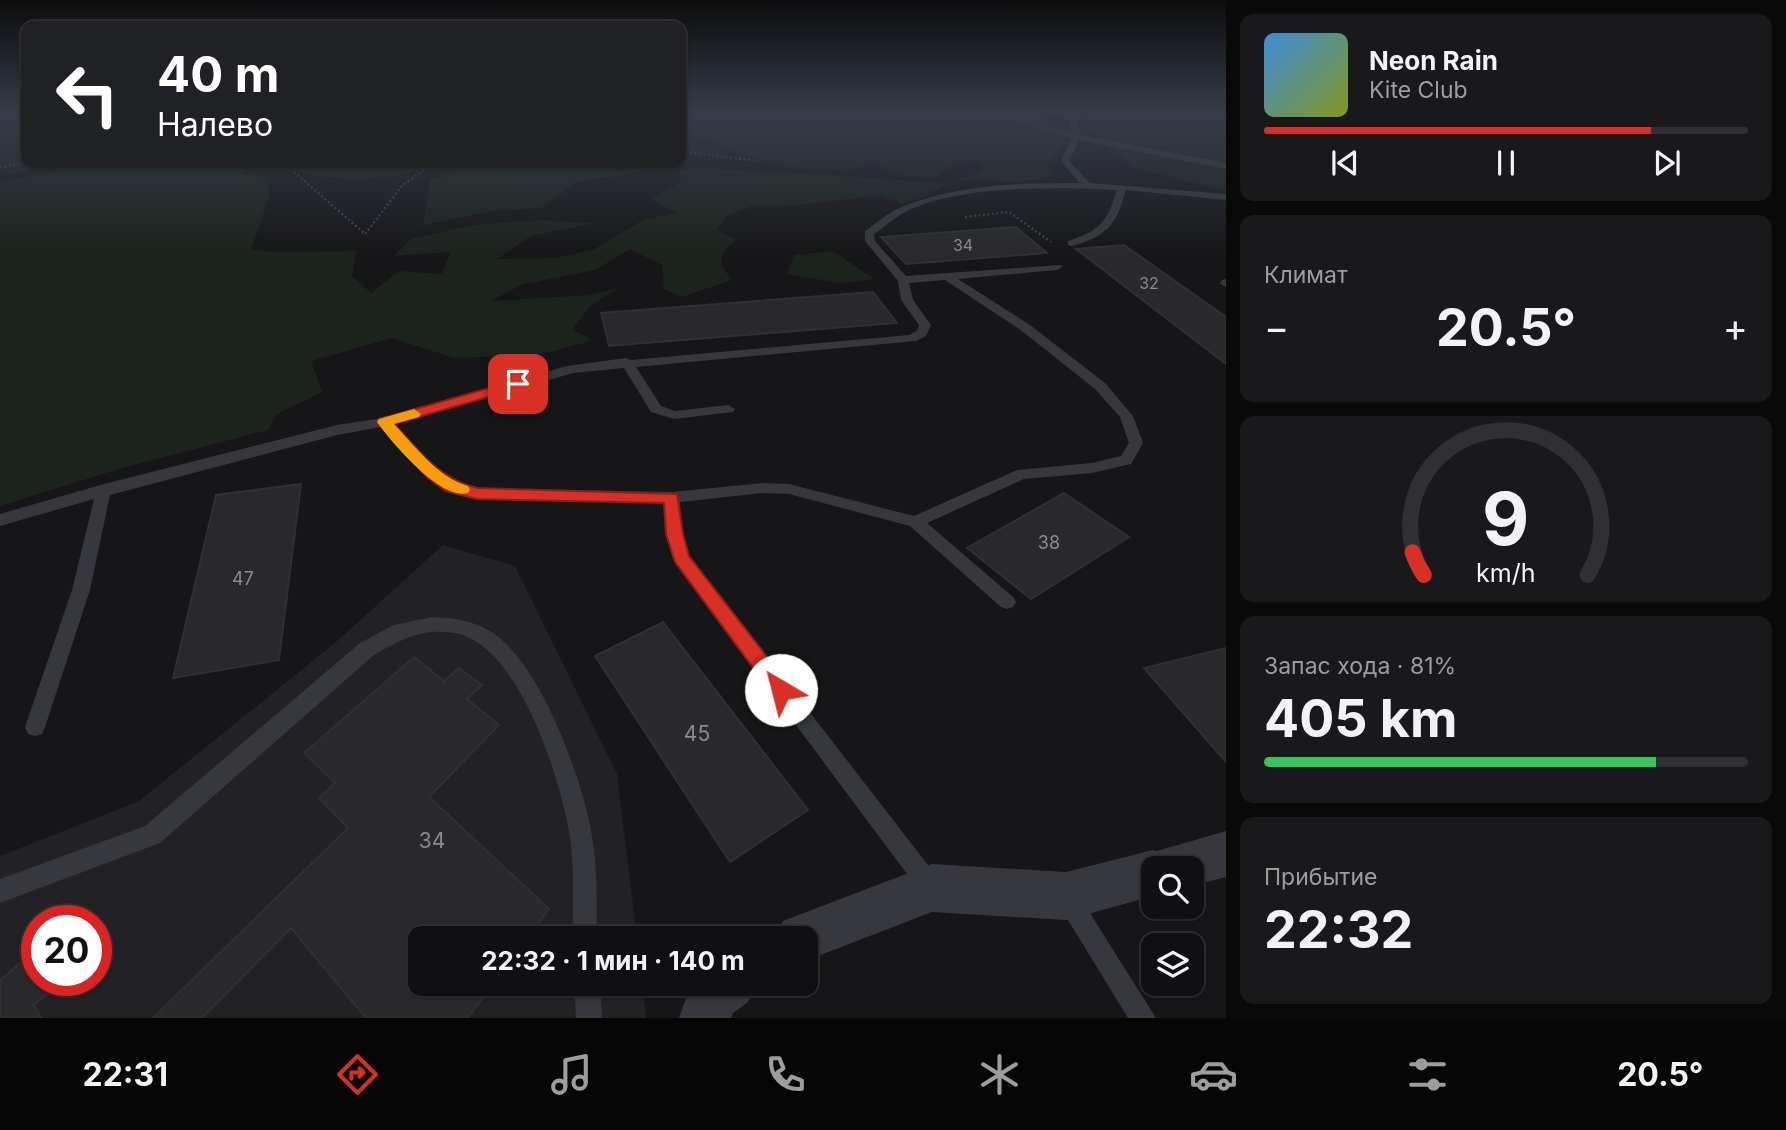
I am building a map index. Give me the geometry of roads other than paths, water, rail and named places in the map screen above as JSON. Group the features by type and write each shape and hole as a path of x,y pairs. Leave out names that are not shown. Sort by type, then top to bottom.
{"street":[{"path":"1204,860 1226,854"},
{"path":"818,931 932,888 1066,896 1141,876"},
{"path":"705,1018 712,996"}],"lane":[{"path":"1065,161 1087,185"},
{"path":"1198,161 1226,166"},
{"path":"0,520 104,489 337,429 384,422 572,369 912,338 922,333 925,325 920,313 907,300 903,280 870,241 869,233 893,215 935,200 1007,187 1087,185 1226,197"},
{"path":"1072,243 1104,230 1113,216 1122,187"},
{"path":"903,280 1057,267"},
{"path":"915,522 1022,474 1092,468 1126,460 1136,443 1126,416 1100,386 1026,328 944,275"},
{"path":"626,362 656,409 674,415 728,409"},
{"path":"384,422 433,474 451,487 477,493 672,498 763,488 789,489 915,522 1007,602"},
{"path":"35,727 82,590 104,489"},
{"path":"672,498 674,534 681,558 932,888"},
{"path":"0,891 152,835 368,649 402,629 433,624 468,629 500,647 522,675 572,791 581,840 585,926"},
{"path":"1066,896 1143,1018"},
{"path":"588,996 589,1018"}]}
